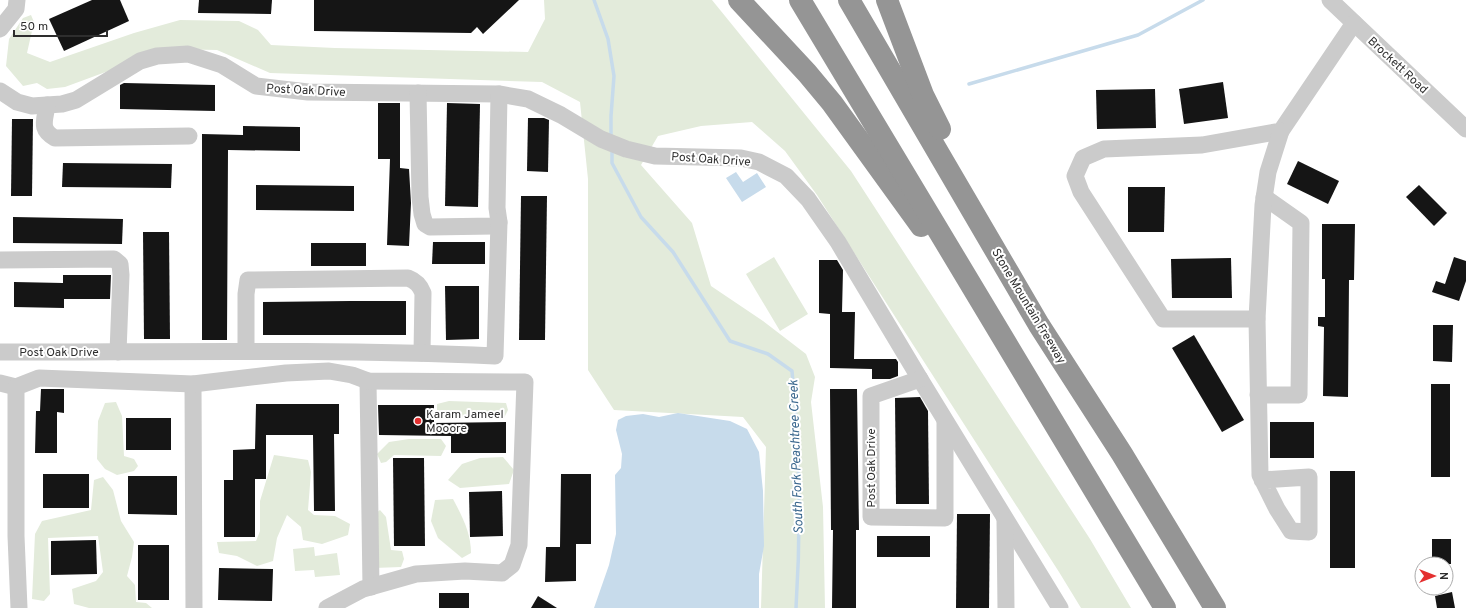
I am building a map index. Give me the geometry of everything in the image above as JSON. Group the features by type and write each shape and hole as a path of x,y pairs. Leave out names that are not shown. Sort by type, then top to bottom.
{"highway":[{"path":"739,0 807,73 832,103 1010,349"},
{"path":"800,0 1165,608"},
{"name":"Stone Mountain Freeway","path":"849,0 1039,325 1122,454 1215,608"},
{"path":"887,0 923,95 1039,325"}],"street":[{"path":"0,28 16,9 17,0"},
{"name":"Brockett Road","path":"1330,0 1466,129"},
{"path":"1262,480 1260,474 1257,319 1264,197 1268,172 1281,131 1354,23"},
{"name":"Post Oak Drive","path":"0,91 17,102 32,106 62,104 76,100 140,61 156,56 188,54 222,65 256,86 308,92 499,94 528,99 561,115 601,139 626,149 655,156 741,158 759,162 786,176 808,198 838,242 1005,520 1060,608"},
{"path":"418,93 420,197 422,214 426,224 430,227 494,226 499,222 497,208 499,94"},
{"path":"47,105 44,129 47,134 56,138 189,136"},
{"path":"1257,319 1163,319 1080,192 1075,176 1083,158 1104,148 1202,145 1281,131"},
{"path":"1258,395 1299,395 1300,223 1264,197"},
{"name":"Post Oak Drive","path":"0,352 246,351 422,353 495,356 499,222"},
{"path":"0,260 114,258 120,264 121,275 118,352"},
{"path":"246,351 248,280 408,278 414,280 420,286 423,293 422,353"},
{"path":"19,608 8,385 39,378 193,384 286,373 329,371 352,375 368,381 526,382 520,545 512,565 502,573 465,571 416,574 364,589 327,608"},
{"name":"Post Oak Drive","path":"920,379 871,396 871,517 945,518 945,421"},
{"path":"368,381 370,587"},
{"path":"193,384 194,608"},
{"path":"1005,520 1006,608"}],"green space":[{"path":"544,0 712,0 851,171 1090,539 1131,608 1081,608 817,195 785,151 752,122 701,126 658,136 641,165 692,223 711,286 763,321 806,354 815,377 811,402 823,507 825,608 761,608 766,447 743,417 614,410 588,370 588,179 580,102 542,82 270,73 217,50 168,49 65,87 47,89 37,83 23,86 6,66 9,39 23,18 31,15 34,22 27,53 50,62 134,33 180,20 239,21 258,30 271,45 335,48 528,52 545,19"},
{"path":"774,257 808,314 780,331 746,274"},
{"path":"449,401 506,403 508,410 504,418 447,417 437,410 437,404"},
{"path":"116,402 122,416 124,456 134,459 138,466 134,471 117,475 105,469 97,459 98,421 105,403"},
{"path":"409,439 441,439 446,446 441,456 394,455 386,462 381,463 377,454 389,442"},
{"path":"274,455 308,460 311,472 308,510 314,515 335,516 350,524 348,535 322,544 303,540 301,527 287,515 277,538 273,561 257,566 237,556 219,553 217,542 256,541 260,531 260,501"},
{"path":"503,457 514,470 509,484 460,488 448,480 462,464 480,458"},
{"path":"103,477 113,490 121,521 134,542 127,576 135,585 136,602 146,603 152,608 89,608 74,604 72,589 96,581 103,572 98,536 48,538 50,594 44,601 32,599 35,534 42,521 91,510 94,480"},
{"path":"453,499 465,525 471,546 471,553 462,558 438,538 431,521 435,500"},
{"path":"380,510 386,517 391,550 402,551 404,559 401,567 374,568 374,515"},
{"path":"314,547 315,556 337,553 340,575 315,577 314,570 295,571 293,549"}],"water":[{"path":"736,172 743,182 757,173 766,187 742,202 726,178"},
{"path":"678,413 730,421 747,429 759,452 763,491 764,546 759,574 759,608 594,608 609,565 616,534 615,475 621,468 622,454 616,430 618,420 626,416 643,414 659,417"}],"building":[{"path":"92,0 120,0 129,21 64,51 49,19"},
{"path":"199,0 272,0 271,14 198,13"},
{"path":"314,0 519,0 483,34 477,27 471,33 314,31"},
{"path":"1223,82 1228,118 1184,124 1179,89"},
{"path":"124,83 215,85 215,111 120,109 120,85"},
{"path":"1155,89 1156,128 1097,129 1096,90"},
{"path":"378,103 400,103 400,168 409,169 411,203 409,246 387,245 390,159 378,159"},
{"path":"447,103 480,104 478,207 445,206"},
{"path":"528,118 544,118 549,120 548,172 527,171"},
{"path":"12,119 33,119 32,196 11,196"},
{"path":"243,126 300,127 300,151 228,150 227,340 202,340 202,134 243,135"},
{"path":"1298,161 1339,181 1328,204 1287,184"},
{"path":"63,163 172,164 171,188 62,187"},
{"path":"256,185 354,186 354,211 256,210"},
{"path":"1419,185 1447,213 1434,226 1406,197"},
{"path":"1128,187 1165,187 1164,232 1128,232"},
{"path":"521,196 547,196 545,340 519,340"},
{"path":"13,217 123,219 122,244 13,243"},
{"path":"1322,224 1355,224 1354,280 1349,280 1348,397 1323,396 1324,327 1318,326 1318,317 1325,317 1325,279 1322,279"},
{"path":"143,232 169,232 170,339 144,339"},
{"path":"433,242 485,242 485,264 432,264"},
{"path":"311,243 366,243 366,266 311,266"},
{"path":"1454,257 1466,261 1466,281 1459,301 1432,292 1436,281 1445,284"},
{"path":"1231,258 1232,298 1172,298 1171,259"},
{"path":"819,260 837,260 843,270 842,312 855,312 854,359 896,359 898,362 898,376 890,379 872,379 872,369 830,368 830,314 819,313"},
{"path":"63,275 111,275 110,299 64,299 64,308 14,307 14,282 63,283"},
{"path":"445,286 479,286 479,339 446,340"},
{"path":"406,301 406,335 263,335 263,302"},
{"path":"1433,325 1453,325 1452,362 1433,361"},
{"path":"1194,335 1244,420 1222,432 1172,348"},
{"path":"1431,384 1450,384 1450,477 1431,477"},
{"path":"41,389 64,389 64,413 57,412 57,453 35,453 36,411 40,411"},
{"path":"830,389 857,389 859,530 856,530 856,608 832,608 833,530 831,530"},
{"path":"920,397 928,411 929,504 896,504 895,398"},
{"path":"256,404 339,404 339,434 334,434 335,511 314,511 313,435 266,435 266,479 255,479 255,537 224,537 224,480 233,480 233,450 255,449"},
{"path":"378,405 434,405 434,423 506,422 506,453 451,453 451,436 379,435"},
{"path":"126,418 171,418 171,450 126,450"},
{"path":"1270,422 1314,422 1314,458 1270,458"},
{"path":"393,458 424,458 425,546 394,546"},
{"path":"1330,471 1355,471 1355,568 1330,568"},
{"path":"43,474 89,474 89,508 43,508"},
{"path":"561,474 591,474 591,544 576,544 576,581 545,582 546,547 560,547"},
{"path":"128,476 177,476 177,515 128,514"},
{"path":"502,491 503,536 470,537 469,492"},
{"path":"957,514 990,514 989,608 956,608"},
{"path":"877,536 930,536 930,557 877,557"},
{"path":"1432,539 1451,539 1451,556 1432,556"},
{"path":"96,540 97,574 51,575 51,541"},
{"path":"138,545 169,545 169,600 138,600"},
{"path":"219,568 273,569 272,601 218,600"},
{"path":"439,593 469,593 469,608 439,608"},
{"path":"538,596 557,608 531,608"},
{"path":"1435,596 1453,596 1455,608 1437,608"}],"waterway":[{"name":"South Fork Peachtree Creek","path":"594,0 608,39 614,76 611,139"},
{"path":"969,84 1138,35 1203,0"},
{"name":"South Fork Peachtree Creek","path":"612,149 612,163 641,217 673,252 730,341 768,354 792,371 797,430 799,490 799,549 796,608"}],"place":[{"name":"Karam Jameel Mooore","path":"418,421"}]}
